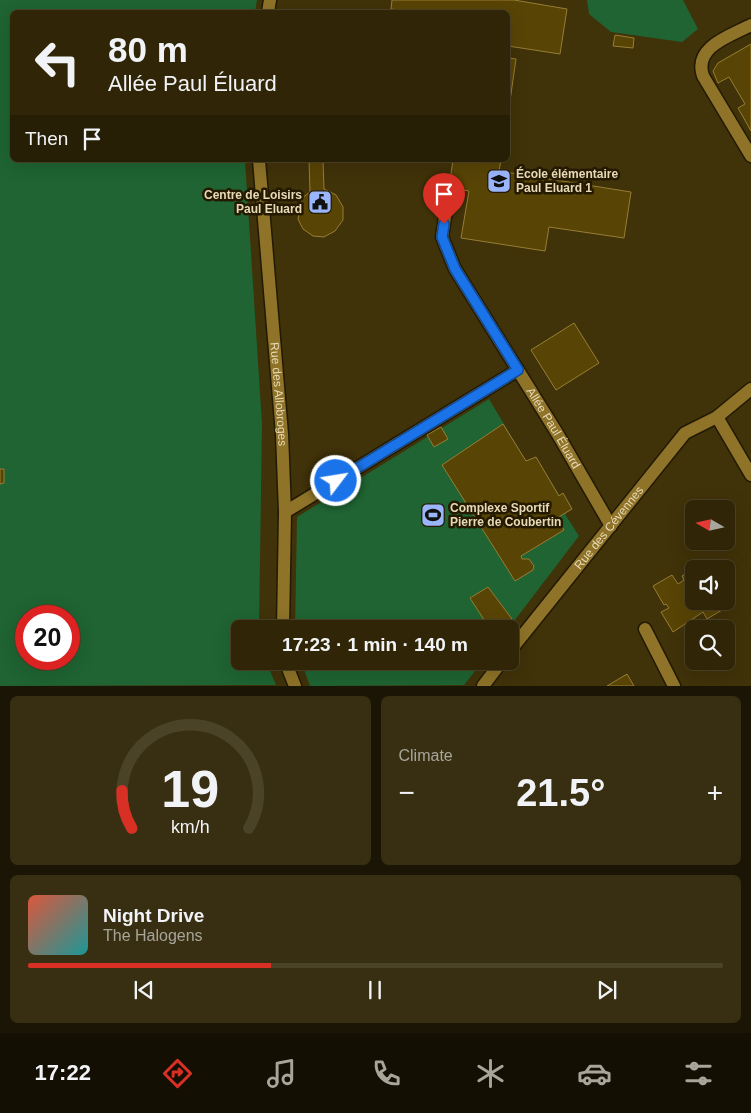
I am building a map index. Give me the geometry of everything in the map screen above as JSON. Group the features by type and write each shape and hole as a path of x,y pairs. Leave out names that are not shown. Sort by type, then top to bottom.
{"street":[{"path":"751,25 712,46 702,57 700,66 703,76 751,156"},
{"name":"Rue des Allobroges","path":"259,162 282,434 285,512 283,620"},
{"name":"Allée Paul Éluard","path":"448,197 442,237 455,269 611,526"},
{"path":"285,512 518,370"},
{"path":"751,389 717,417 751,475"},
{"name":"Rue des Cévennes","path":"519,640 684,433 717,417"},
{"path":"645,629 674,686"},
{"path":"289,670 295,686"},
{"path":"482,686 495,670"}],"green space":[{"path":"0,0 257,0 255,10 10,10 10,162 245,162 262,424 259,620 231,620 231,670 270,670 276,685 0,686"},
{"path":"587,0 683,0 698,29 682,42 611,32 589,14"},
{"name":"Complexe Sportif Pierre de Coubertin","path":"489,399 526,461 536,457 559,495 563,493 572,509 565,514 579,536 515,620 295,620 297,517"},
{"path":"304,670 476,670 464,685 310,686"}],"building":[{"path":"392,0 514,0 567,9 560,54 510,46 510,10 391,9"},
{"path":"615,35 634,38 633,48 613,46"},
{"path":"751,44 751,131 738,108 745,104 729,77 718,83 713,71 718,63"},
{"path":"510,58 516,59 510,101"},
{"name":"Centre de Loisirs Paul Eluard","path":"309,162 323,162 324,189 336,195 343,207 343,220 335,231 324,237 313,236 303,229 298,219 302,198 310,192"},
{"path":"453,162 501,162 499,171 631,192 624,238 549,227 545,251 461,238 469,191 449,187"},
{"path":"574,323 599,363 556,390 531,350"},
{"path":"503,424 526,461 536,457 559,496 563,493 572,509 557,518 564,530 521,556 522,559 529,559 534,566 533,570 515,581 442,465"},
{"path":"441,427 448,439 434,447 427,435"},
{"path":"0,469 4,469 4,483 0,484"},
{"path":"685,574 685,610 722,610 707,619 703,612 691,620 685,620 685,624 673,632 661,612 669,608 666,604 664,605 653,586 672,575 678,584 684,580 682,576"},
{"path":"488,587 512,619 484,620 470,598"},
{"path":"627,674 634,686 607,686"}],"place":[{"name":"École élémentaire Paul Eluard 1","path":"499,181"},
{"name":"Centre de Loisirs Paul Eluard","path":"320,202"},
{"name":"Complexe Sportif Pierre de Coubertin","path":"433,515"}],"route":[{"path":"336,481 518,370 455,269 442,237 444,224"}]}
